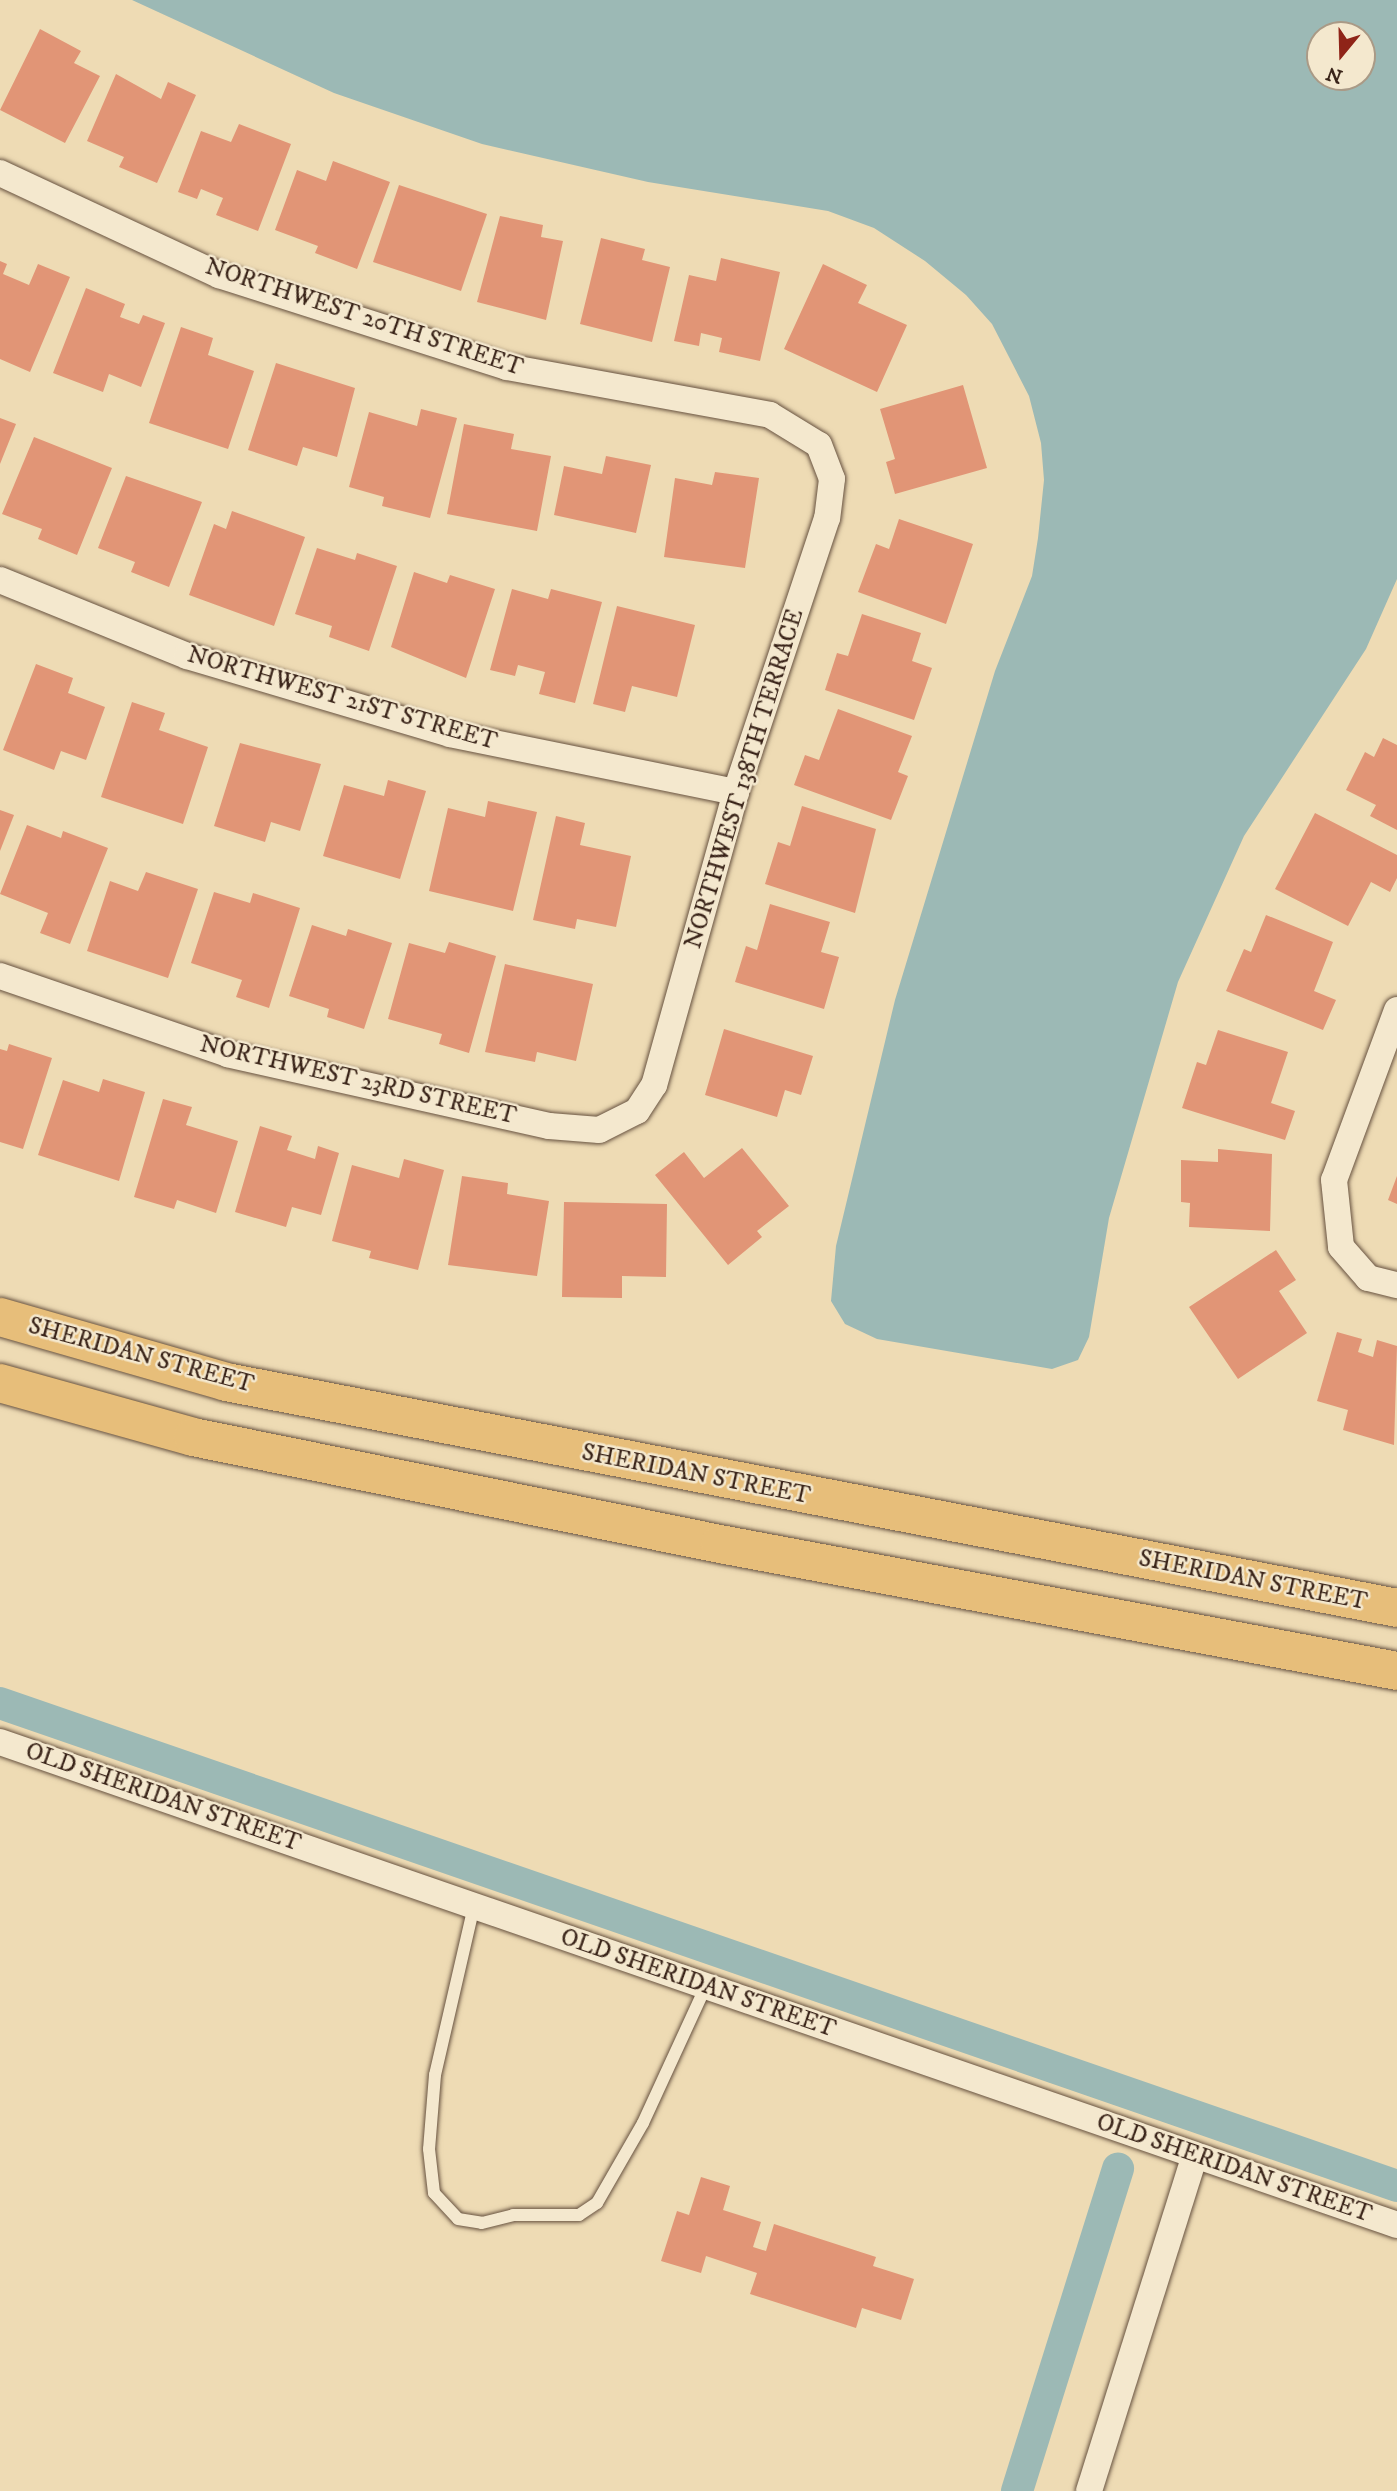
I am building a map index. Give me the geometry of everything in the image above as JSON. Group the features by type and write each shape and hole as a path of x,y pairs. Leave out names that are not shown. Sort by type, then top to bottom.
{"main road":[{"name":"SHERIDAN STREET","path":"0,1317 226,1382 1397,1608"},
{"path":"0,1382 193,1437 720,1544 1397,1671"}],"street":[{"name":"NORTHWEST 20TH STREET","path":"0,173 219,275 507,367 770,415 819,445"},
{"name":"NORTHWEST 138TH TERRACE","path":"637,1111 654,1085 736,792 827,518 832,480 819,445"},
{"name":"NORTHWEST 21ST STREET","path":"0,580 187,656 450,734 736,792"},
{"name":"NORTHWEST 23RD STREET","path":"0,976 228,1054 549,1126 599,1130 637,1111"},
{"path":"1397,1010 1334,1180 1341,1247 1368,1278 1397,1285"},
{"name":"OLD SHERIDAN STREET","path":"0,1742 1397,2225"},
{"path":"1089,2491 1195,2155"}],"lane":[{"path":"474,1906 435,2075 429,2149 433,2193 458,2218 482,2224 513,2215 579,2215 597,2203 643,2123 706,1986"}],"water":[{"path":"132,0 1397,0 1397,579 1366,649 1244,836 1178,982 1109,1218 1089,1337 1078,1360 1052,1369 877,1339 845,1324 831,1301 836,1246 895,1000 995,671 1032,576 1044,480 1041,443 1029,396 992,324 966,295 925,261 874,228 828,211 648,182 482,144 334,93"}],"building":[{"path":"40,29 81,51 74,63 100,76 65,143 0,110"},
{"path":"116,74 161,99 168,82 196,95 157,183 119,167 124,157 87,141"},
{"path":"239,124 291,144 258,231 216,215 223,198 201,189 197,199 178,192 201,131 231,142"},
{"path":"333,161 390,182 357,269 315,253 318,246 275,230 297,170 326,181"},
{"path":"399,185 487,214 461,291 373,262"},
{"path":"500,216 543,225 541,237 563,241 546,320 477,302"},
{"path":"601,238 645,249 642,260 670,267 652,342 580,324"},
{"path":"721,258 780,272 760,361 719,352 722,338 701,333 699,346 674,341 689,275 716,281"},
{"path":"0,261 7,264 3,274 29,285 38,264 70,277 30,372 0,359"},
{"path":"823,264 867,285 858,303 907,325 877,392 784,349"},
{"path":"86,288 125,304 120,317 139,324 143,315 165,323 141,387 109,374 103,392 53,373"},
{"path":"181,327 213,338 208,355 254,371 228,449 149,423"},
{"path":"276,363 355,388 337,457 303,447 297,466 248,450"},
{"path":"963,385 987,468 895,494 886,462 895,459 880,409"},
{"path":"421,409 457,418 430,518 382,506 384,497 349,487 369,412 417,426"},
{"path":"0,418 16,424 0,464"},
{"path":"464,424 514,434 511,449 551,456 537,531 447,514"},
{"path":"34,437 112,468 77,555 38,539 42,529 2,514"},
{"path":"606,456 651,465 636,533 554,515 564,466 602,474"},
{"path":"715,472 759,478 745,568 664,557 675,478 712,485"},
{"path":"126,476 202,502 169,587 131,572 135,562 98,548"},
{"path":"232,511 305,537 274,626 189,595 214,524 226,529"},
{"path":"899,519 973,544 946,624 858,592 876,544 889,549"},
{"path":"317,548 355,560 357,553 397,566 369,651 329,637 332,626 295,614"},
{"path":"414,572 447,583 450,575 495,589 466,678 391,647"},
{"path":"512,589 548,599 551,589 602,602 575,703 539,694 545,672 518,665 515,676 490,670"},
{"path":"617,606 695,625 677,697 632,686 625,712 593,704"},
{"path":"862,614 921,633 912,661 932,668 914,720 825,690 837,653 848,656"},
{"path":"36,664 73,678 68,693 105,707 86,760 61,751 54,770 3,750"},
{"path":"132,702 165,713 159,730 208,747 183,824 101,797"},
{"path":"838,709 912,736 898,772 908,776 891,820 794,785 805,755 819,760"},
{"path":"1383,738 1397,745 1397,830 1370,816 1376,805 1346,790 1365,752 1374,757"},
{"path":"240,743 321,764 300,831 271,822 265,842 214,826"},
{"path":"388,780 426,791 400,879 323,856 344,785 384,796"},
{"path":"488,801 537,812 513,911 429,891 448,808 485,817"},
{"path":"802,806 876,829 855,913 765,884 778,842 790,846"},
{"path":"0,810 14,815 0,851"},
{"path":"1315,813 1397,855 1397,878 1390,892 1371,882 1348,926 1275,889"},
{"path":"556,816 585,823 580,845 631,856 616,927 577,919 575,929 533,920"},
{"path":"27,825 61,838 63,831 108,848 70,944 40,933 48,913 0,894"},
{"path":"146,872 198,889 168,978 87,951 110,881 138,891"},
{"path":"214,892 250,903 253,893 300,908 269,1008 236,997 242,980 191,963"},
{"path":"770,904 830,922 821,952 839,957 824,1009 735,982 746,946 757,950"},
{"path":"1266,915 1333,942 1314,991 1336,1000 1323,1030 1226,991 1244,949 1251,952"},
{"path":"312,925 346,936 348,929 392,943 364,1029 327,1017 329,1009 289,996"},
{"path":"449,942 496,956 469,1053 439,1044 442,1034 388,1019 409,943 445,953"},
{"path":"505,964 593,984 576,1061 537,1052 535,1062 485,1052"},
{"path":"724,1029 813,1056 801,1095 785,1090 777,1117 705,1095"},
{"path":"1218,1030 1288,1052 1271,1103 1295,1111 1285,1140 1182,1108 1197,1062 1206,1065"},
{"path":"9,1044 52,1058 23,1149 0,1142 0,1049 7,1051"},
{"path":"103,1079 145,1092 119,1181 38,1155 63,1080 99,1092"},
{"path":"163,1099 192,1107 186,1125 238,1141 216,1213 177,1200 174,1209 134,1197"},
{"path":"260,1126 292,1136 287,1150 315,1159 318,1146 339,1153 321,1215 292,1207 286,1227 235,1212"},
{"path":"742,1148 789,1206 757,1231 762,1237 728,1265 655,1175 684,1152 704,1178"},
{"path":"1218,1149 1272,1154 1270,1231 1189,1227 1190,1203 1181,1202 1181,1160 1218,1162"},
{"path":"404,1159 444,1170 418,1270 369,1258 371,1251 332,1241 352,1165 399,1178"},
{"path":"462,1176 508,1183 507,1194 549,1201 537,1276 448,1265"},
{"path":"1397,1176 1397,1204 1388,1200"},
{"path":"564,1202 667,1204 666,1277 622,1276 622,1298 562,1297"},
{"path":"1276,1250 1296,1280 1279,1291 1307,1333 1238,1379 1189,1307"},
{"path":"1337,1332 1362,1339 1358,1352 1373,1357 1377,1340 1397,1346 1394,1445 1343,1430 1348,1410 1317,1401"},
{"path":"701,2177 730,2186 723,2210 761,2222 753,2247 766,2251 774,2224 876,2257 873,2266 914,2279 901,2320 862,2308 856,2328 750,2294 757,2273 706,2256 701,2273 661,2261 677,2211 689,2215"}],"waterway":[{"path":"0,1703 1397,2186"},
{"path":"1017,2491 1118,2168"}]}
